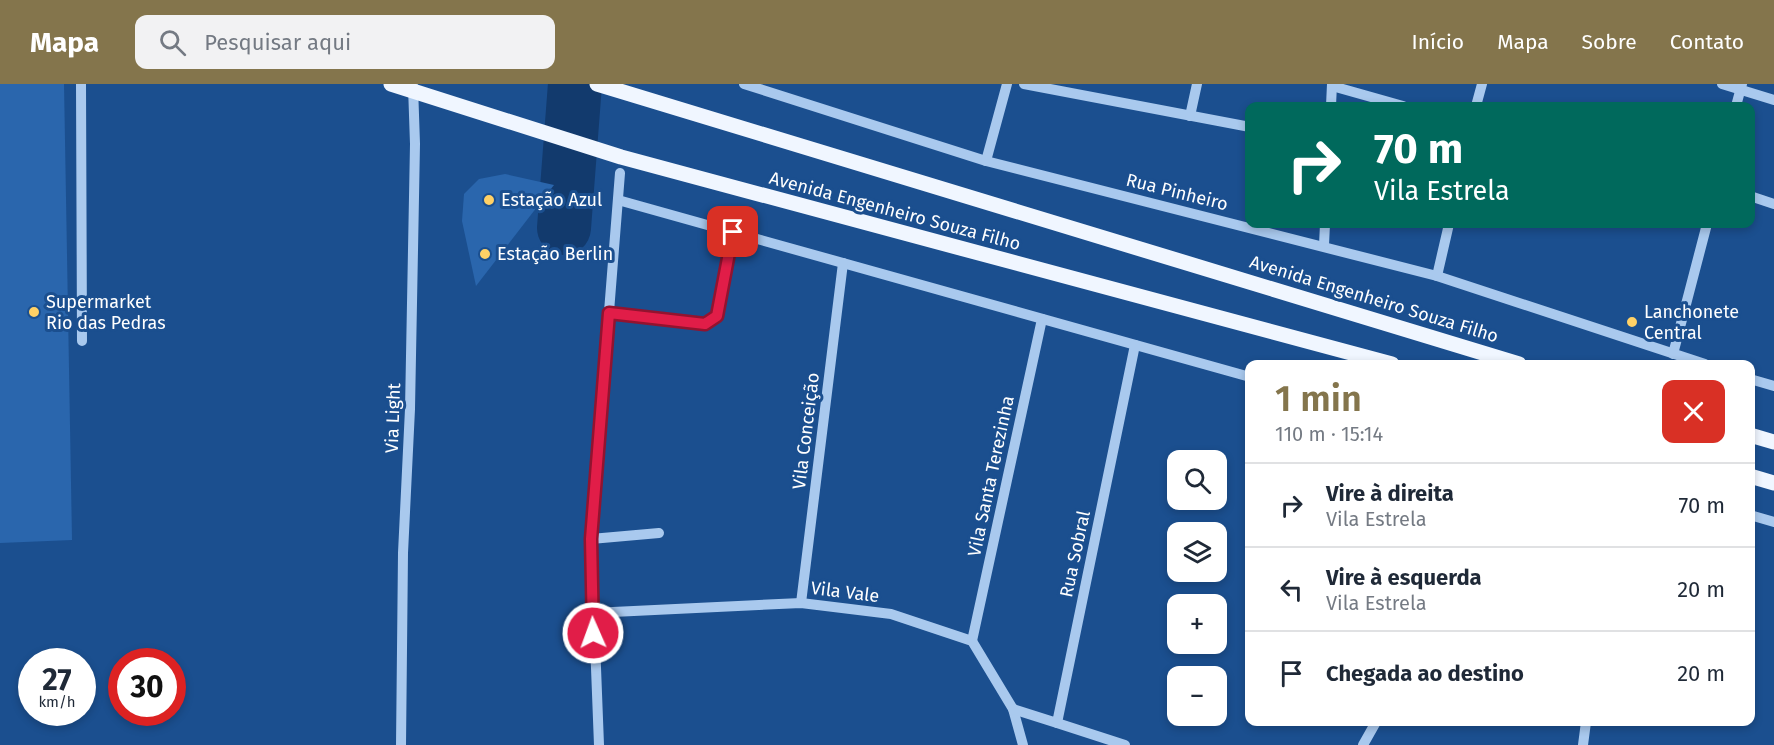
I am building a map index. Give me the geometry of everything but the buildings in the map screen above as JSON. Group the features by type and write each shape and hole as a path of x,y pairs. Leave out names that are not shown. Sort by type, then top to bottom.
{"main road":[{"name":"Avenida Engenheiro Souza Filho","path":"391,84 413,88 636,162 1377,360"},
{"name":"Avenida Engenheiro Souza Filho","path":"597,84 1506,360"},
{"path":"1755,436 1774,442"},
{"path":"1755,477 1774,483"}],"street":[{"path":"81,84 82,341"},
{"name":"Rua Pinheiro","path":"744,84 986,161 1245,225"},
{"path":"986,161 1007,84"},
{"path":"1024,84 1245,126"},
{"path":"1190,116 1197,84"},
{"path":"1477,102 1482,84"},
{"path":"1722,84 1741,86 1774,100"},
{"path":"1331,102 1332,85 1389,102"},
{"path":"1737,102 1741,86"},
{"name":"Via Light","path":"401,745 413,88"},
{"path":"599,745 592,613 591,539 620,173"},
{"path":"1755,198 1774,204"},
{"path":"618,200 1245,376"},
{"name":"Rua Pinheiro","path":"1256,228 1437,276 1692,360"},
{"path":"1324,245 1325,228"},
{"path":"1437,276 1448,228"},
{"path":"1673,354 1706,228"},
{"path":"609,313 705,324 713,320 717,316 733,232"},
{"name":"Vila Conceição","path":"801,603 843,263"},
{"name":"Vila Santa Terezinha","path":"972,641 1042,319"},
{"name":"Rua Sobral","path":"1057,723 1135,345"},
{"path":"1755,380 1774,386"},
{"path":"1755,516 1774,522"},
{"path":"591,539 659,533"},
{"name":"Vila Vale","path":"592,613 801,603 891,614 972,641"},
{"path":"972,641 1012,709 1023,745"},
{"path":"1012,709 1125,745"},
{"path":"1363,745 1374,726"},
{"path":"1583,745 1585,726"}],"waterway":[{"path":"564,228 575,84"}],"place":[{"name":"Estação Azul","path":"489,200"},
{"name":"Estação Berlin","path":"485,254"},
{"name":"Supermarket Rio das Pedras","path":"34,312"},
{"name":"Lanchonete Central","path":"1632,322"}],"route":[{"path":"593,633 591,539 609,313 705,324 713,320 717,316 733,232"}]}
